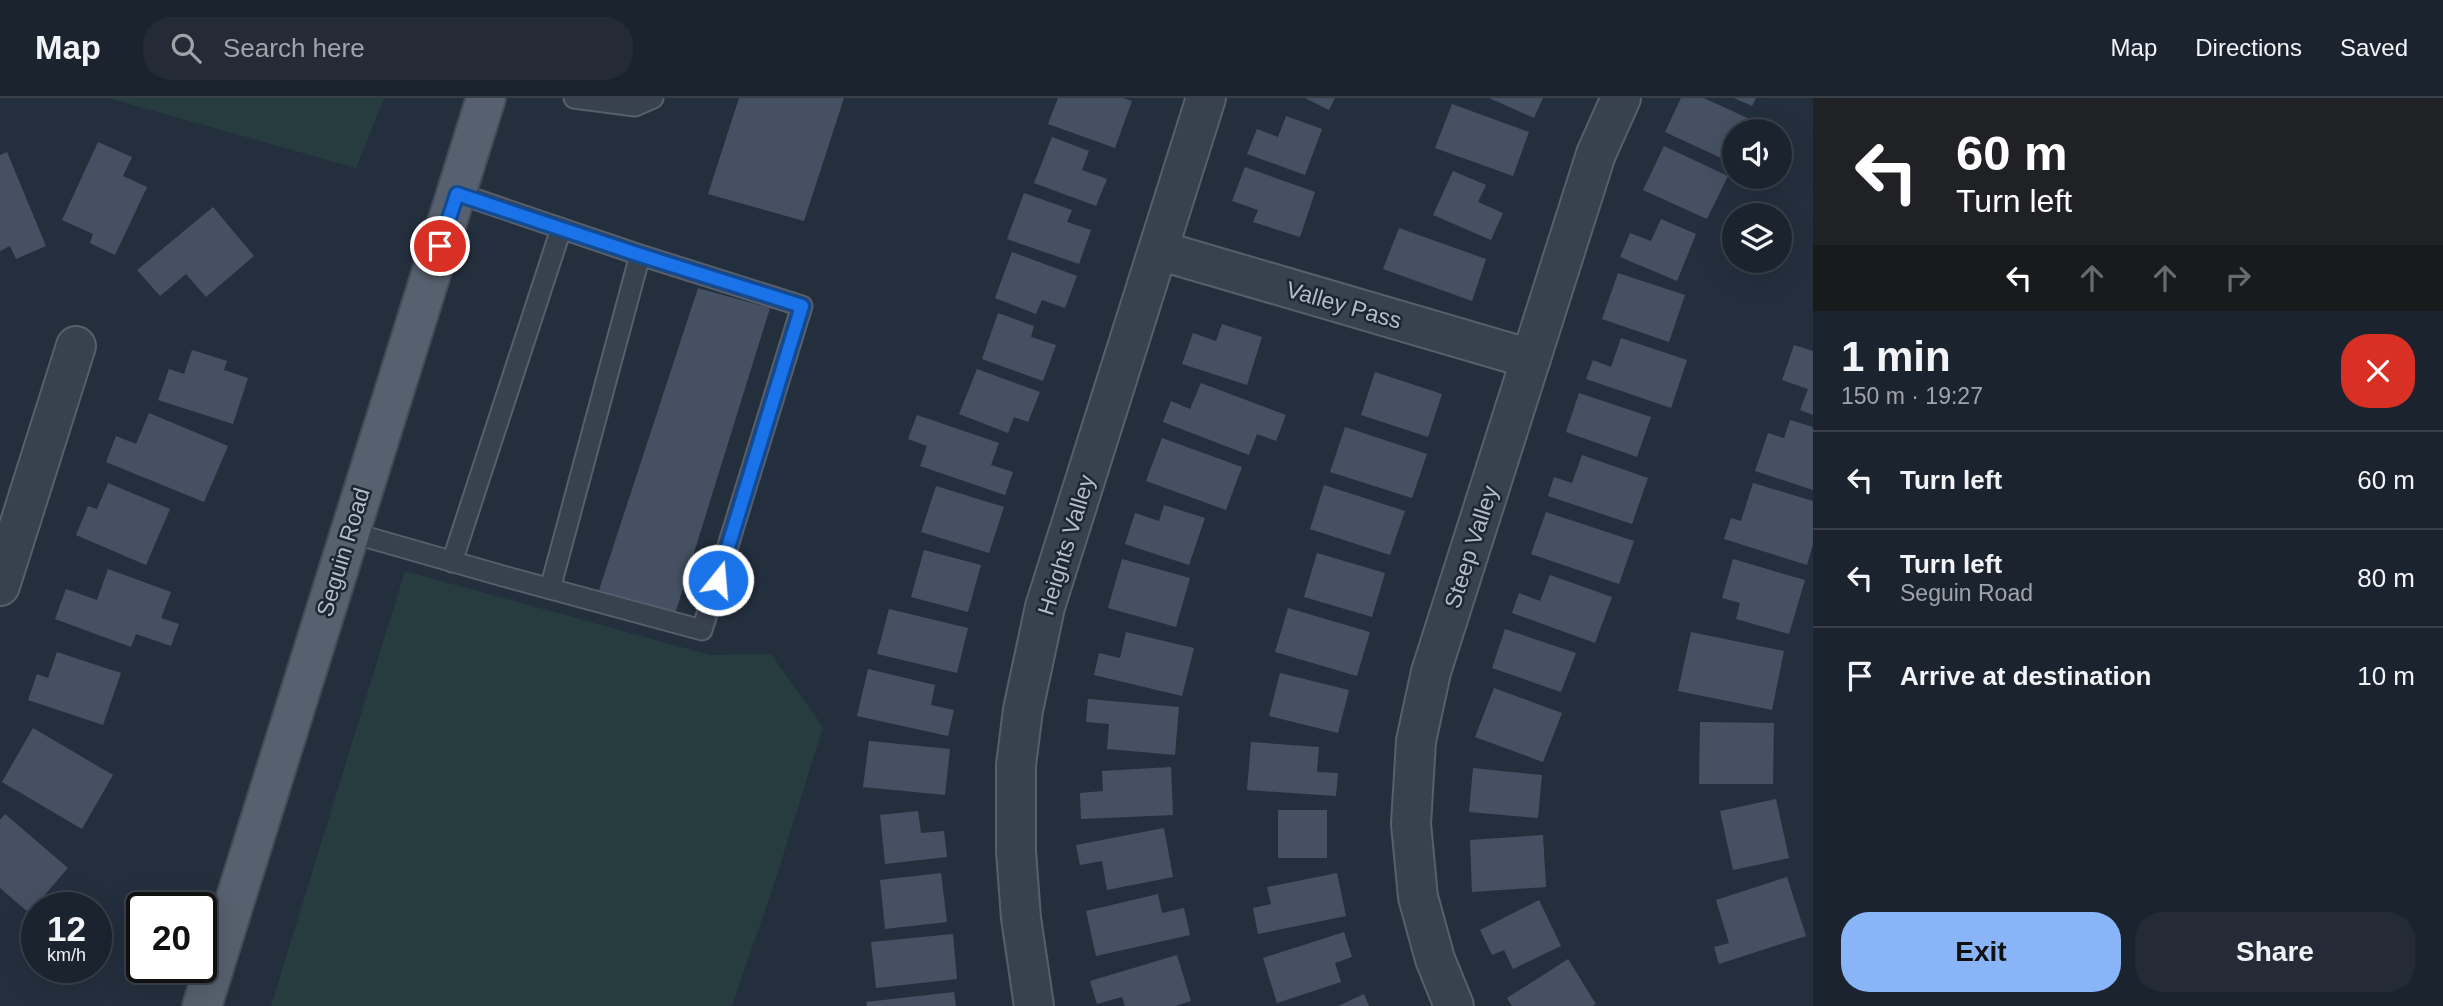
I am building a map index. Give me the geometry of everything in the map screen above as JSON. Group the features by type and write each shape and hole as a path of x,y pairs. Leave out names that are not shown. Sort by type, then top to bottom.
{"main road":[{"name":"Seguin Road","path":"202,1006 486,98"}],"street":[{"name":"Heights Valley","path":"1034,1006 1021,918 1016,851 1016,765 1023,710 1045,607 1206,98"},
{"name":"Steep Valley","path":"1454,1006 1435,958 1418,897 1411,824 1416,741 1431,672 1596,154 1621,98"},
{"name":"Valley Pass","path":"1158,250 1531,359"},
{"path":"0,586 76,346"}],"lane":[{"path":"574,98 635,106 653,98"},
{"path":"349,532 702,630 802,306 457,194"},
{"path":"452,562 561,229"},
{"path":"550,589 640,255"}],"green space":[{"path":"108,98 384,98 356,168"},
{"path":"405,571 710,655 771,654 823,727 776,878 732,1006 271,1006"}],"building":[{"path":"739,98 844,98 804,221 708,194"},
{"path":"1058,98 1123,98 1132,101 1115,148 1048,124"},
{"path":"1305,98 1335,98 1329,110"},
{"path":"1489,98 1543,98 1534,118"},
{"path":"1681,98 1704,98 1749,119 1722,119 1722,158 1665,132"},
{"path":"1734,98 1756,98 1752,106"},
{"path":"1452,104 1529,132 1513,176 1435,148"},
{"path":"1286,116 1322,129 1305,175 1247,154 1257,129 1278,137"},
{"path":"1052,137 1089,151 1082,170 1107,179 1096,206 1034,183"},
{"path":"98,142 132,157 123,176 147,187 115,255 90,243 93,234 62,220"},
{"path":"1664,146 1722,173 1722,188 1707,219 1643,190"},
{"path":"7,152 46,246 16,259 10,246 0,251 0,155"},
{"path":"1245,167 1315,192 1300,237 1253,222 1258,210 1232,201"},
{"path":"1453,171 1486,185 1478,202 1503,213 1491,240 1433,215"},
{"path":"1024,193 1072,210 1067,222 1091,230 1079,264 1007,239"},
{"path":"213,207 254,256 206,297 186,274 160,296 137,270"},
{"path":"1661,219 1696,234 1677,281 1620,257 1630,233 1651,241"},
{"path":"1399,228 1486,259 1472,301 1383,269"},
{"path":"1012,252 1077,276 1065,308 1042,300 1036,314 995,298"},
{"path":"1618,273 1685,295 1669,342 1602,319"},
{"path":"698,288 770,308 675,614 599,590"},
{"path":"998,313 1034,326 1031,337 1056,345 1043,381 982,359"},
{"path":"1222,324 1262,337 1247,385 1182,364 1193,333 1216,341"},
{"path":"1621,338 1687,360 1671,408 1586,379 1593,360 1611,367"},
{"path":"1794,345 1813,351 1813,415 1800,410 1808,389 1782,380"},
{"path":"192,350 227,361 224,370 248,378 233,424 158,400 169,369 184,374"},
{"path":"977,369 1040,392 1028,422 1014,417 1008,433 959,414"},
{"path":"1375,372 1442,394 1428,437 1361,415"},
{"path":"1201,383 1286,415 1276,441 1257,434 1249,455 1163,422 1171,401 1190,409"},
{"path":"1579,393 1651,417 1637,457 1566,432"},
{"path":"149,413 228,446 204,502 106,462 116,436 136,444"},
{"path":"917,415 999,443 991,465 1013,472 1005,495 920,466 927,446 908,439"},
{"path":"1790,420 1813,427 1813,490 1755,471 1768,433 1784,438"},
{"path":"1345,427 1427,454 1412,498 1330,472"},
{"path":"1162,438 1242,467 1226,510 1146,481"},
{"path":"1582,455 1648,478 1632,524 1548,496 1554,477 1572,483"},
{"path":"108,483 170,509 146,565 76,535 88,506 97,509"},
{"path":"1753,483 1813,501 1813,544 1807,565 1724,539 1731,518 1741,521"},
{"path":"1324,485 1405,511 1390,555 1310,529"},
{"path":"936,486 1004,507 989,553 921,532"},
{"path":"1164,505 1205,518 1189,565 1125,544 1135,513 1159,521"},
{"path":"1546,512 1634,541 1619,584 1531,554"},
{"path":"924,550 981,565 968,612 911,597"},
{"path":"1317,553 1385,573 1372,617 1304,597"},
{"path":"1122,559 1190,578 1176,627 1108,608"},
{"path":"1733,559 1805,580 1789,634 1736,619 1740,603 1722,598"},
{"path":"108,569 171,592 161,618 179,624 171,646 136,634 131,647 55,619 66,589 97,600"},
{"path":"1550,575 1612,597 1595,643 1512,613 1519,593 1540,601"},
{"path":"1288,608 1370,632 1357,676 1275,652"},
{"path":"889,609 968,628 957,673 877,654"},
{"path":"1505,629 1576,653 1561,692 1492,668"},
{"path":"1126,632 1194,648 1182,696 1094,675 1099,653 1120,658"},
{"path":"1691,632 1784,651 1772,710 1678,691"},
{"path":"57,652 121,673 103,725 28,700 37,674 48,678"},
{"path":"868,669 935,685 931,705 954,710 948,736 857,716"},
{"path":"1280,673 1349,690 1338,733 1269,716"},
{"path":"1494,688 1562,713 1543,762 1475,737"},
{"path":"1088,699 1179,707 1175,755 1107,749 1109,724 1086,722"},
{"path":"1700,722 1774,723 1773,784 1699,784"},
{"path":"33,728 113,775 82,829 2,782"},
{"path":"869,741 950,749 945,795 863,787"},
{"path":"1251,742 1319,747 1317,772 1338,773 1336,796 1247,790"},
{"path":"1171,767 1173,815 1081,819 1080,793 1103,791 1102,771"},
{"path":"1473,768 1542,775 1538,818 1469,812"},
{"path":"1776,799 1789,858 1733,870 1720,811"},
{"path":"1278,810 1327,810 1327,858 1278,858"},
{"path":"918,811 921,833 944,831 947,857 885,864 880,815"},
{"path":"5,814 68,868 47,892 21,892 21,906 0,888 0,820"},
{"path":"1164,828 1173,877 1107,890 1102,861 1080,865 1076,845"},
{"path":"1543,835 1546,887 1472,892 1470,840"},
{"path":"941,873 947,922 885,929 880,880"},
{"path":"1337,873 1346,916 1258,934 1253,908 1271,904 1267,887"},
{"path":"1787,877 1806,936 1719,964 1714,947 1729,943 1716,900"},
{"path":"1158,894 1162,913 1184,908 1190,935 1096,956 1086,911"},
{"path":"1539,900 1561,946 1513,969 1504,950 1492,955 1480,930"},
{"path":"1344,932 1352,957 1335,963 1341,982 1277,1003 1263,958"},
{"path":"953,934 957,979 876,988 871,942"},
{"path":"1177,955 1191,1001 1175,1006 1125,1006 1122,997 1097,1004 1090,981"},
{"path":"1568,959 1596,1004 1512,1006 1507,998"},
{"path":"954,992 956,1006 867,1006 866,1002"},
{"path":"1364,994 1369,1006 1338,1006"}],"route":[{"path":"440,246 457,194 802,306 718,580"}]}
